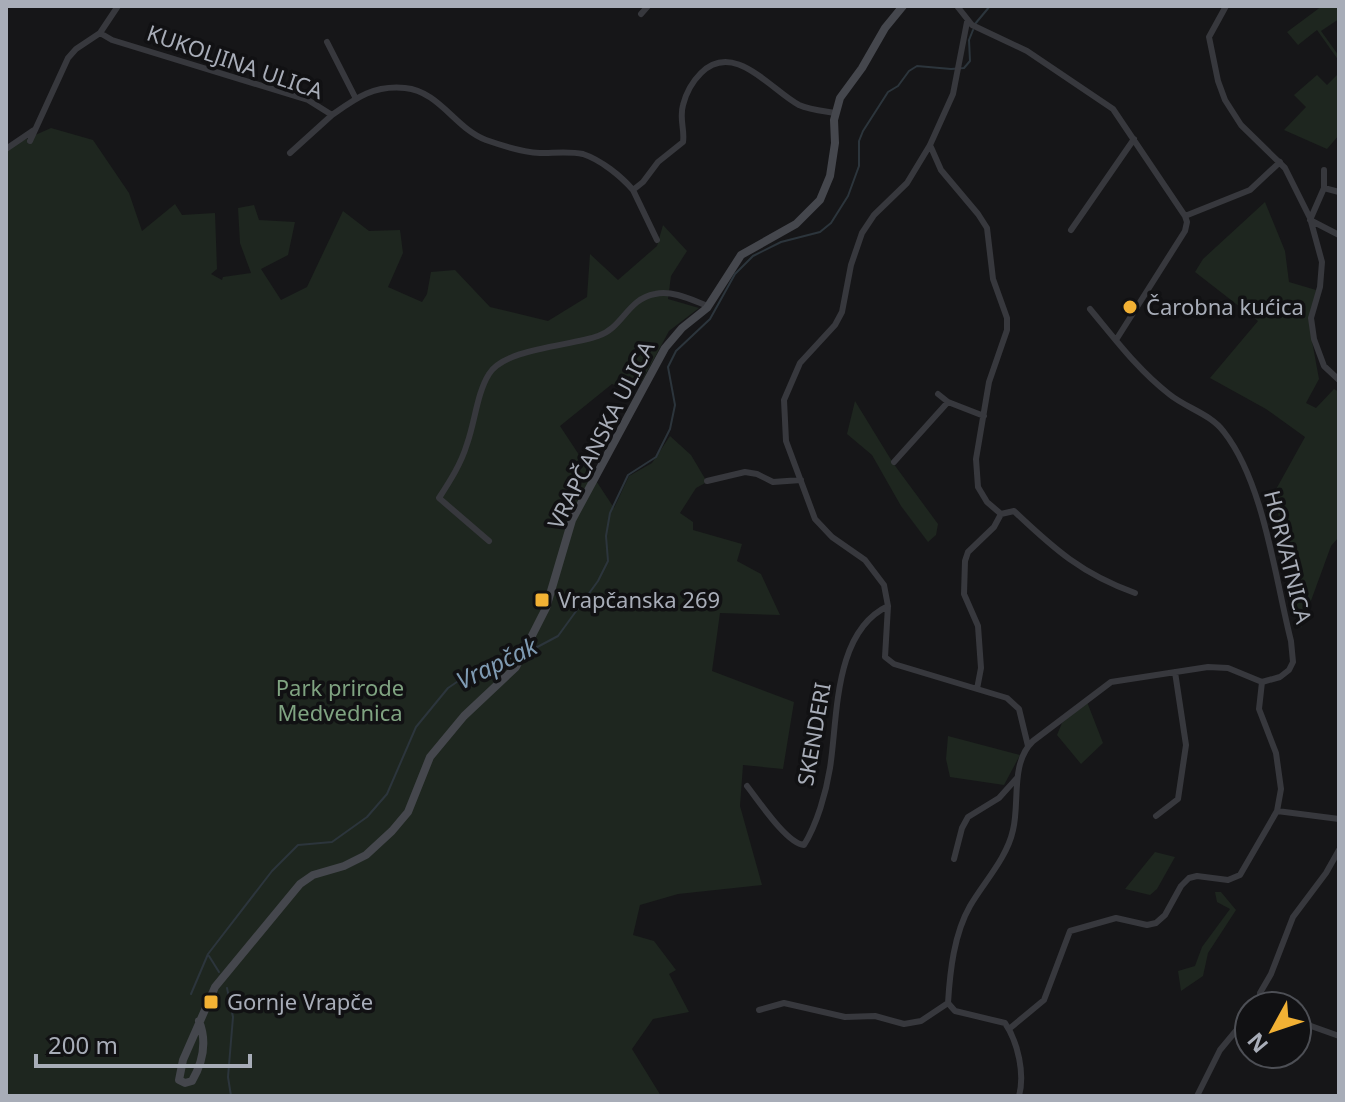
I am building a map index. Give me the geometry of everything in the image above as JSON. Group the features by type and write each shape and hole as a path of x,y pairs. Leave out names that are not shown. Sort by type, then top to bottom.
{"street":[{"path":"30,141 68,58 100,33 118,6"},
{"path":"641,14 648,6"},
{"name":"VRAPČANSKA ULICA","path":"199,1021 204,1037 203,1053 192,1081 185,1083 179,1080 179,1075 199,1021 218,983 300,884 313,875 344,866 366,855 403,820 430,757 464,716 516,667 546,608 572,520 665,348 682,328 708,306 741,255 796,224 820,200 833,162 835,113 845,90 903,6"},
{"path":"957,6 972,25 1027,51 1101,99 1119,116 1185,216 1185,231 1116,340"},
{"path":"1226,6 1209,37 1218,81 1225,100 1241,125 1280,162 1298,189 1322,262 1320,287 1311,318 1314,339 1320,358 1339,380"},
{"path":"972,25 953,94 930,145 907,183 869,222 851,265 842,312 835,325 800,363 786,389 783,415 784,432 815,519 832,537 874,569 884,585 888,606 883,651 889,661 1003,696 1014,704 1023,719 1028,746 1017,778 1013,832 966,914 953,958 948,1003 955,1011 1002,1022 1009,1029 1017,1048 1021,1080 1019,1096"},
{"name":"KUKOLJINA ULICA","path":"100,33 112,40 308,100 332,115 355,97 393,88 414,89 436,101 480,137 527,152 585,155 633,190"},
{"name":"KUKOLJINA ULICA","path":"327,42 355,97"},
{"path":"657,240 633,190 658,162 683,142 680,117 686,95 698,77 715,64 745,67 798,104 835,113"},
{"path":"290,153 332,115"},
{"path":"6,149 34,130"},
{"path":"1071,230 1134,139"},
{"path":"930,145 941,170 987,228 993,279 1007,318 1007,330 989,382 976,459 977,482 987,502 1001,514"},
{"path":"1185,216 1250,190 1280,162"},
{"path":"1310,220 1324,188 1324,170"},
{"path":"1324,188 1339,192"},
{"path":"1310,220 1339,235"},
{"path":"489,541 439,498 460,462 488,375 497,366 521,354 603,335 616,326 631,305 652,294 673,294 708,306"},
{"name":"HORVATNICA","path":"1090,309 1134,362 1158,385 1218,425 1229,439 1249,479 1260,509 1293,656 1291,666 1285,673 1274,680 1262,682"},
{"path":"938,394 948,402 984,416"},
{"path":"894,462 948,402"},
{"path":"707,481 745,472 773,482 801,480"},
{"path":"977,689 981,668 978,626 964,594 965,561 968,552 994,527 1001,514 1014,511 1069,561 1135,593"},
{"name":"SKENDERI","path":"747,786 788,836 796,844 804,845 827,783 835,707 853,641 866,622 888,606"},
{"path":"1009,1029 1044,1000 1067,934 1080,926 1116,918 1147,925 1156,923 1165,915 1189,878 1236,878 1246,867 1277,811 1281,773 1273,741 1259,709 1262,682 1219,667 1111,682 1028,746"},
{"path":"1156,816 1178,799 1186,757 1175,672"},
{"path":"954,859 968,817 999,798 1017,778"},
{"path":"1277,811 1339,819"},
{"path":"1262,990 1293,917 1339,850"},
{"path":"759,1010 784,1003 845,1017 875,1016 910,1023 925,1019 948,1003"},
{"path":"1313,1027 1339,1036"},
{"path":"1197,1096 1220,1050 1233,1034"}],"green space":[{"path":"1322,6 1339,6 1339,19 1321,31 1339,56 1339,61 1317,30 1298,45 1287,32"},
{"path":"1339,73 1339,135 1327,149 1284,130 1306,107 1294,95 1317,75 1327,85"},
{"name":"Park prirode Medvednica","path":"51,128 93,140 129,193 142,231 175,204 182,215 215,213 217,269 211,274 222,280 223,277 251,273 240,243 238,208 254,205 259,220 295,222 288,255 261,269 281,300 307,287 343,211 369,231 400,230 403,253 388,287 422,302 427,294 431,272 455,270 490,307 548,321 587,297 590,254 618,280 657,246 663,225 687,251 671,276 668,299 699,308 669,331 641,383 629,376 623,388 612,384 560,426 614,508 629,476 652,463 670,436 691,455 707,482 696,488 680,513 693,522 693,530 742,544 737,561 761,574 780,615 720,613 712,671 794,702 783,769 743,765 740,806 762,885 678,894 640,905 633,935 654,941 676,970 669,974 689,1012 653,1019 632,1049 661,1096 6,1096 6,148"},
{"path":"1265,202 1285,251 1289,282 1316,290 1312,341 1319,379 1306,403 1316,408 1334,389 1339,392 1339,537 1331,546 1301,628 1274,493 1305,437 1266,409 1210,378 1258,321 1195,272 1203,259"},
{"path":"855,401 893,463 938,524 936,535 928,542 901,506 872,455 847,434"},
{"path":"1087,702 1103,743 1081,764 1057,735 1062,723"},
{"path":"948,736 1020,755 1004,785 950,777 946,759"},
{"path":"1155,852 1175,857 1157,889 1150,895 1125,889"},
{"path":"1215,892 1221,892 1236,910 1208,953 1203,976 1181,991 1178,971 1195,966 1202,947 1230,909 1217,902"}],"waterway":[{"name":"Vrapčak","path":"975,24 990,6"},
{"name":"Vrapčak","path":"528,652 558,636 598,581 608,561 606,536 610,513 628,475 656,457 670,429 675,405 668,367 676,351 710,319 735,274 753,256 781,242 820,232 831,223 848,196 859,166 859,141 863,131 888,92 917,66 964,68 970,61 969,40 973,30"},
{"name":"Vrapčak","path":"191,994 208,954 272,871 298,845 332,842 367,817 387,794 416,727 448,688 476,669 519,655"},
{"path":"209,956 219,972"},
{"path":"227,988 233,1017 228,1077 231,1096"}],"place":[{"name":"Čarobna kućica","path":"1130,307"},
{"name":"Vrapčanska 269","path":"542,600"},
{"name":"Gornje Vrapče","path":"211,1002"}]}
